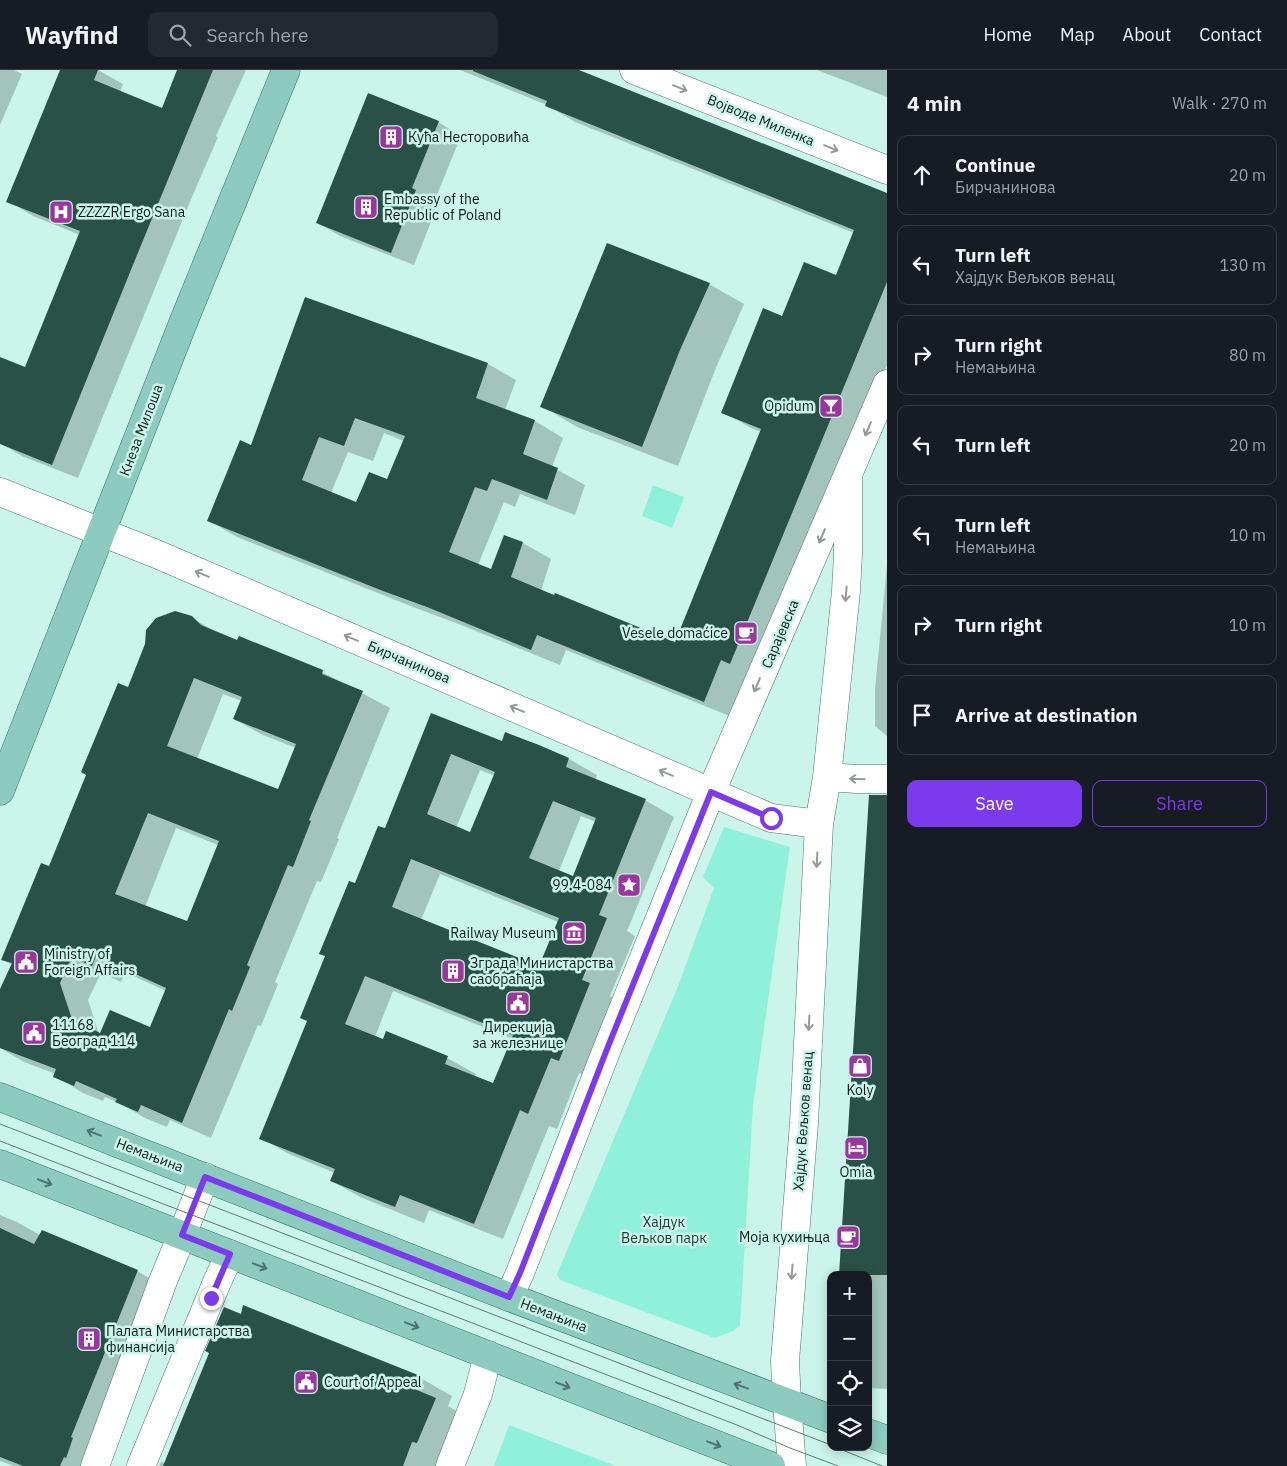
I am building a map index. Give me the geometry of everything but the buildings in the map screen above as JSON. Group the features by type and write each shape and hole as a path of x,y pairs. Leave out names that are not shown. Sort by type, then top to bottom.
{"main road":[{"name":"Кнеза Милоша","path":"0,791 186,314 286,70"},
{"name":"Немањина","path":"0,1097 509,1297 827,1418"},
{"path":"0,1164 771,1466"},
{"path":"872,1434 887,1440"}],"street":[{"name":"Војводе Миленка","path":"634,70 887,170"},
{"name":"Сарајевска","path":"711,792 887,384"},
{"name":"Сарајевска","path":"827,777 846,591 848,475"},
{"name":"Бирчанинова","path":"0,492 102,532 771,818 819,824"},
{"path":"827,777 887,779"},
{"name":"Хајдук Вељков венац","path":"792,1466 785,1361 804,1123 819,824 827,777"},
{"path":"509,1297 711,792"},
{"path":"94,1466 162,1281 205,1177"},
{"path":"142,1466 230,1254"},
{"path":"450,1466 478,1394 488,1355"}],"green space":[{"path":"653,485 684,497 672,528 642,516"},
{"name":"Хајдук Вељков парк","path":"724,827 790,847 753,1105 740,1326 715,1338 560,1280 557,1274 679,984 714,888 703,877"},
{"path":"509,1425 616,1466 494,1466"}],"tram line":[{"path":"0,1124 827,1443"},
{"path":"0,1141 737,1425 838,1466"},
{"path":"845,1451 882,1466"}],"place":[{"name":"Кућа Несторовића","path":"391,137"},
{"name":"Embassy of the Republic of Poland","path":"366,207"},
{"name":"ZZZZR Ergo Sana","path":"61,212"},
{"name":"Opidum","path":"831,406"},
{"name":"Vesele domaćice","path":"746,633"},
{"name":"99.4-084","path":"629,885"},
{"name":"Railway Museum","path":"574,933"},
{"name":"Ministry of Foreign Affairs","path":"26,962"},
{"name":"Зграда Министарства саобраћаја","path":"453,971"},
{"name":"Дирекција за железнице","path":"518,1003"},
{"name":"11168 Београд 114","path":"34,1033"},
{"name":"Koly","path":"860,1066"},
{"name":"Omia","path":"856,1148"},
{"name":"Моја кухињца","path":"848,1237"},
{"name":"Палата Министарства финансија","path":"89,1339"},
{"name":"Court of Appeal","path":"306,1382"}],"route":[{"path":"211,1298 230,1254 182,1235 205,1177 509,1297 711,792 771,818"}]}
